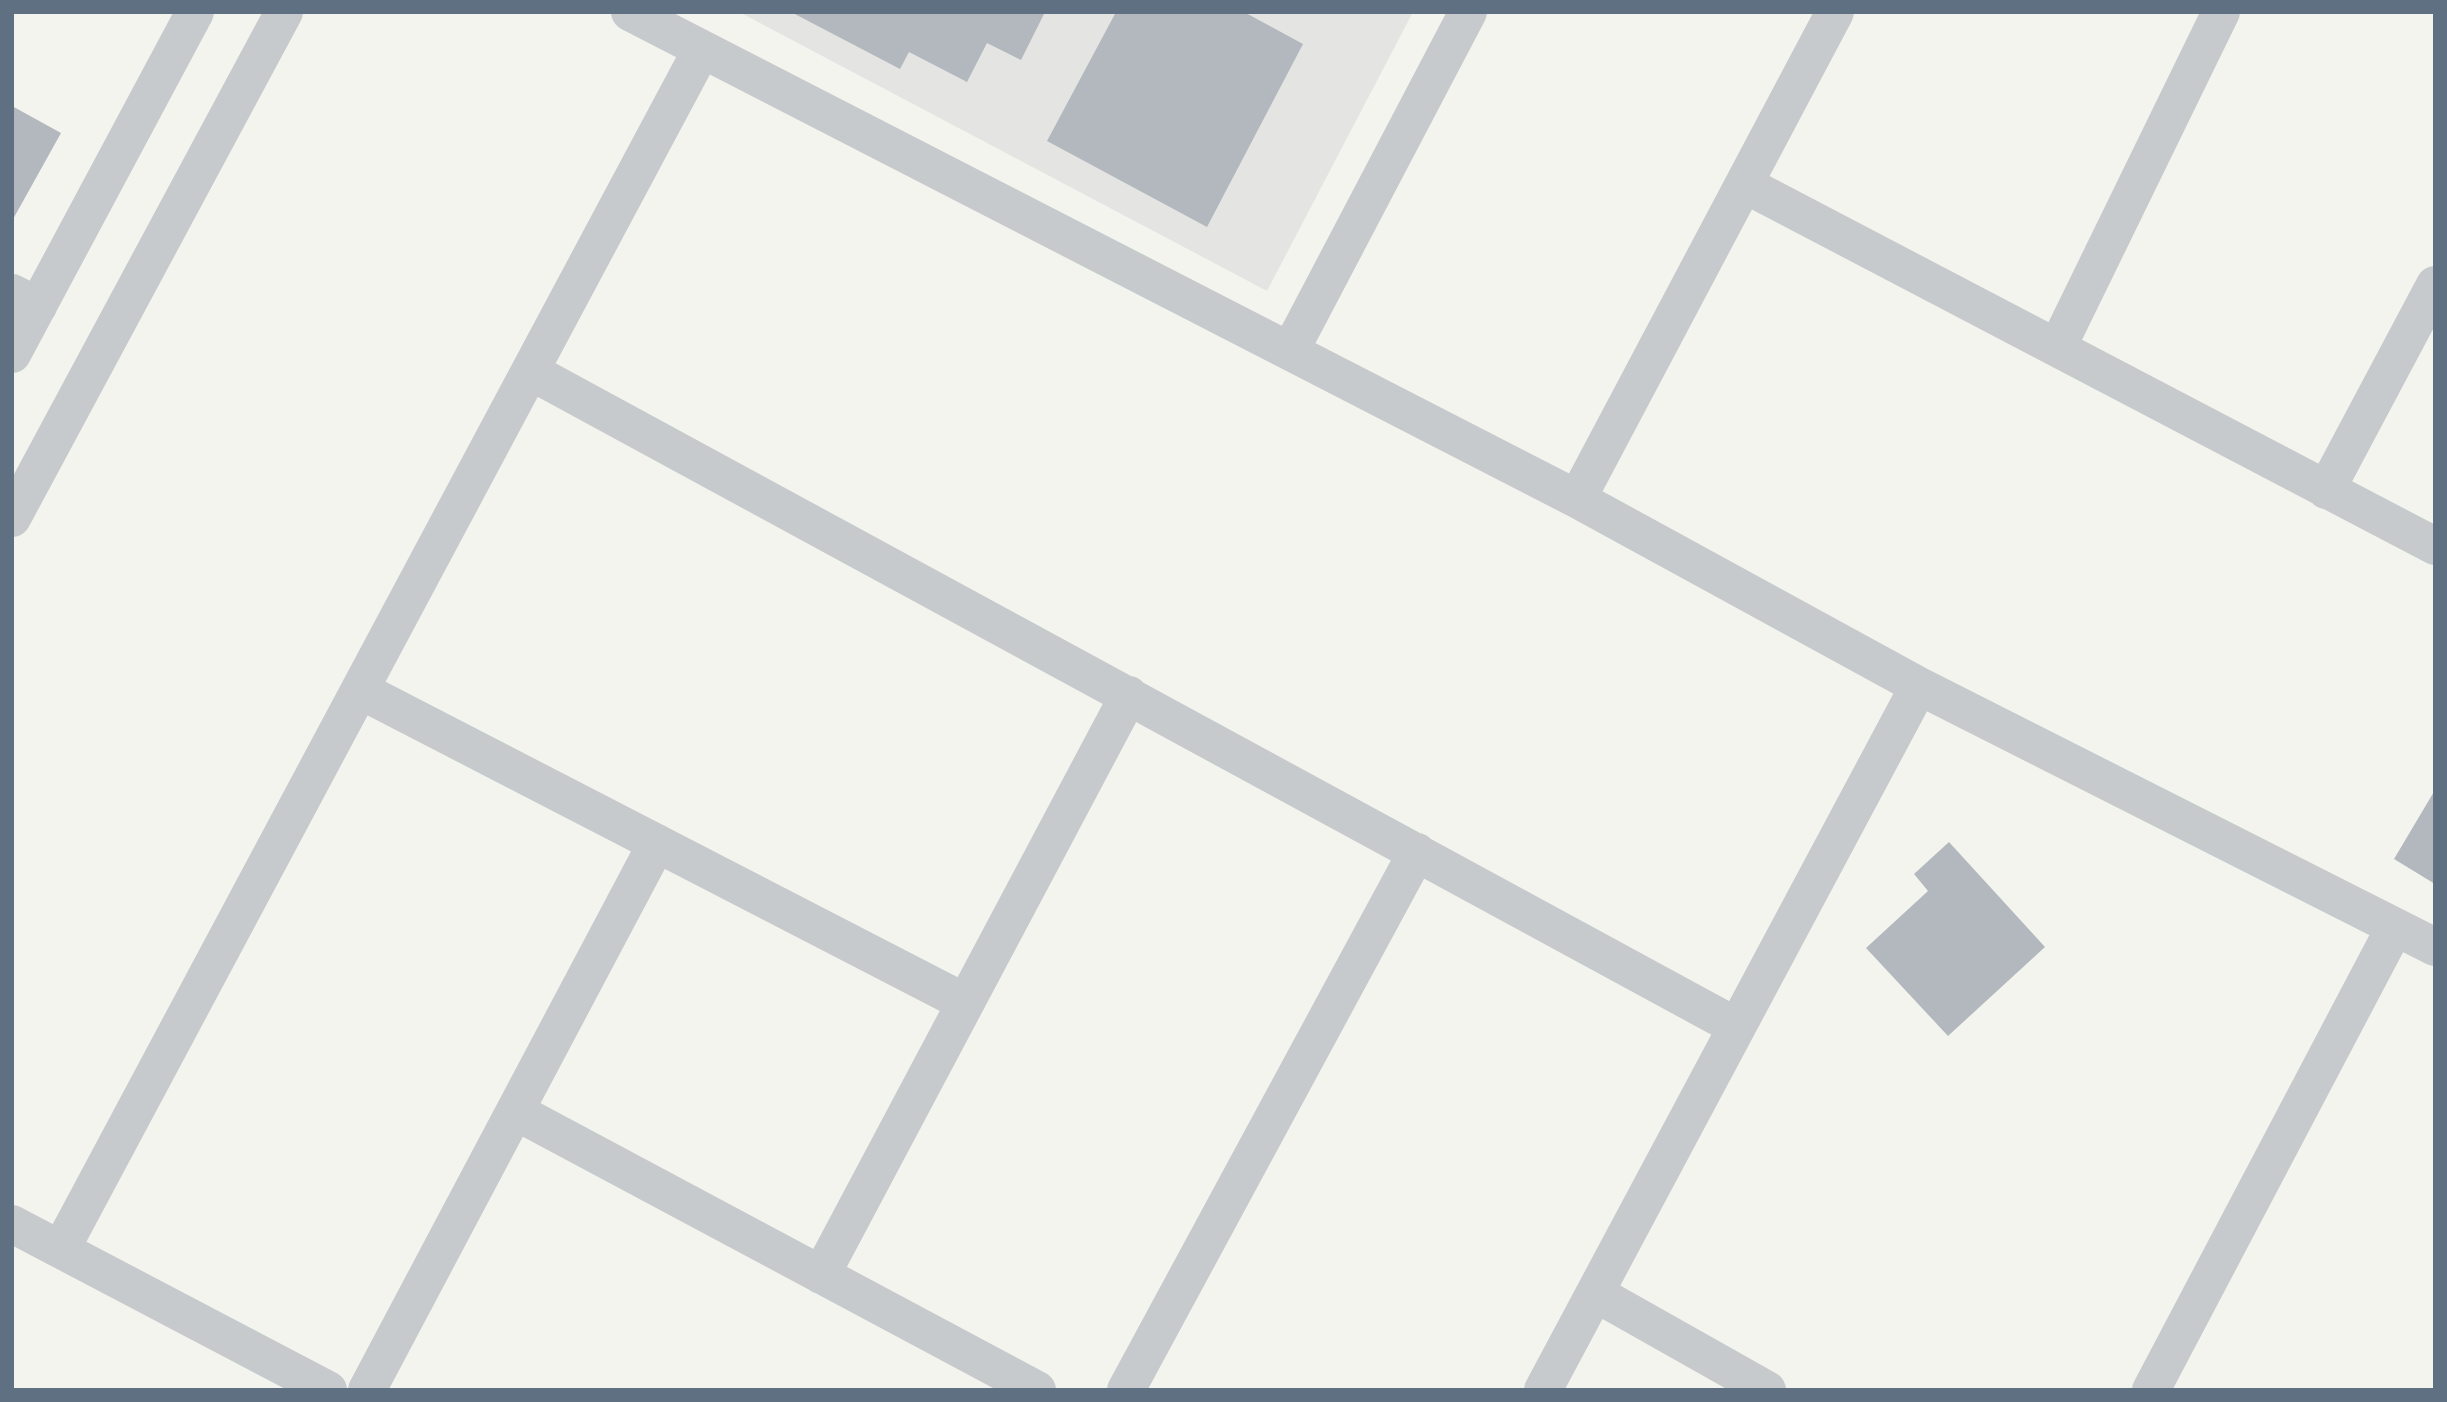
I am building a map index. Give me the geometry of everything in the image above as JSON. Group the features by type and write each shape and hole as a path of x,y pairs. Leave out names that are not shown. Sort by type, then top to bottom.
{"street":[{"path":"12,354 25,299 195,12"},
{"path":"12,518 284,12"},
{"path":"630,12 1577,499 1919,686 2435,947"},
{"path":"1290,351 1468,12"},
{"path":"1577,499 1835,12"},
{"path":"2057,348 2221,12"},
{"path":"61,1249 702,48"},
{"path":"1744,184 2435,546"},
{"path":"2326,490 2435,285"},
{"path":"530,371 1737,1027"},
{"path":"1543,1390 1919,686"},
{"path":"360,690 964,1002"},
{"path":"821,1275 1129,695"},
{"path":"367,1390 657,843"},
{"path":"1126,1390 1417,852"},
{"path":"2151,1390 2395,927"},
{"path":"515,1111 1037,1390"},
{"path":"12,1224 328,1390"},
{"path":"1595,1293 1767,1390"}],"shaded area":[{"path":"739,12 1413,12 1267,291"}],"building":[{"path":"791,12 1045,12 1021,60 987,43 967,82 909,52 900,69"},
{"path":"1116,12 1244,12 1303,44 1207,227 1047,141"},
{"path":"12,106 61,133 12,221"},
{"path":"2435,790 2435,884 2394,859"},
{"path":"1949,842 2045,947 1948,1036 1866,948 1928,891 1914,874"}]}
